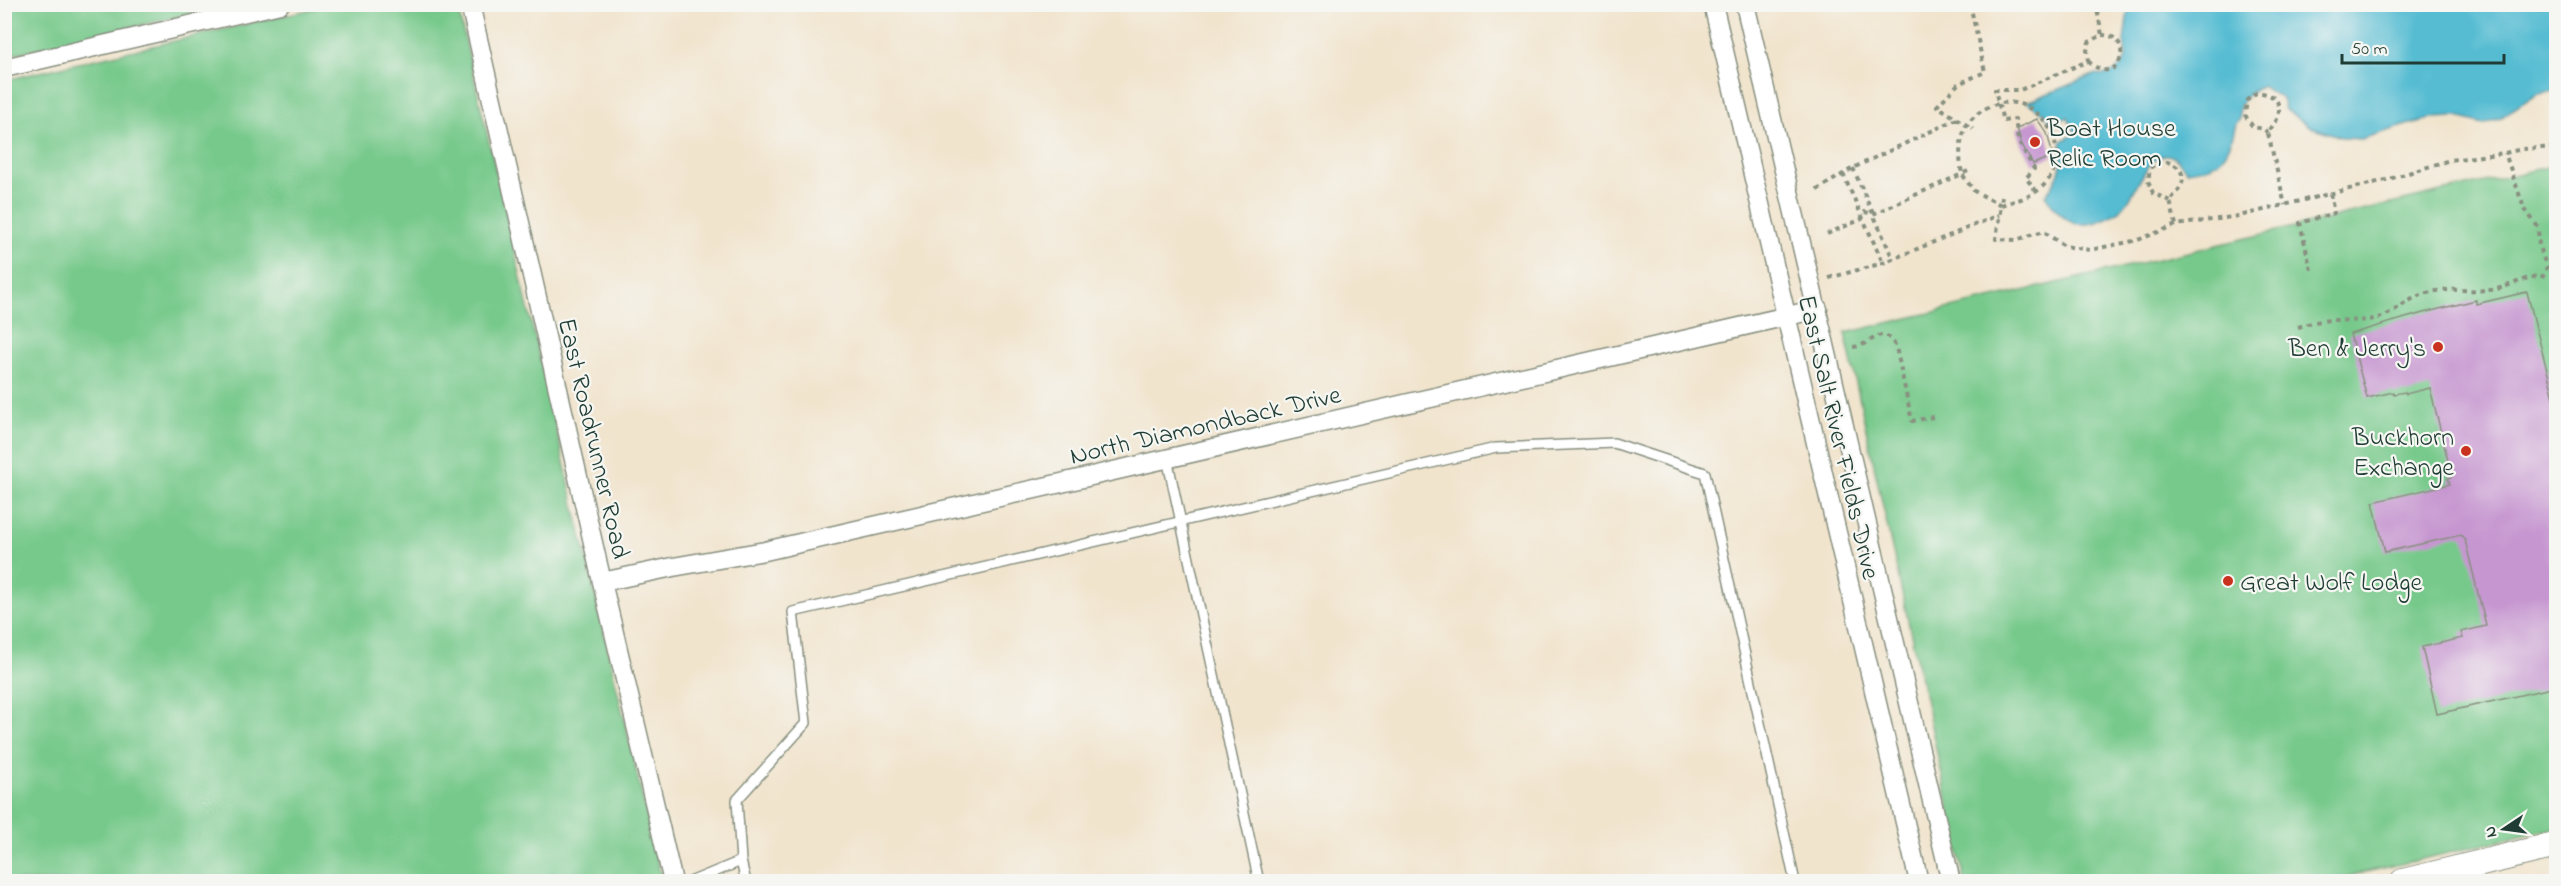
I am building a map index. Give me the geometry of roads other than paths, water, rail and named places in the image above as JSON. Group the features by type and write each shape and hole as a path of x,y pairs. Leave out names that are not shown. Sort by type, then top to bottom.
{"main road":[{"path":"2403,882 2556,845"},
{"path":"2475,882 2556,863"}],"street":[{"path":"4,68 280,4"},
{"name":"East Roadrunner Road","path":"470,4 602,582 674,882"},
{"name":"East Salt River Fields Drive","path":"1713,4 1919,882"},
{"name":"East Salt River Fields Drive","path":"1745,4 1951,882"},
{"name":"North Diamondback Drive","path":"602,582 765,551 1818,309"}],"lane":[{"path":"746,882 741,861 737,800 806,723 793,612 1496,448 1614,444 1704,473 1796,882"},
{"path":"1167,458 1259,882"},
{"path":"690,882 741,861"}],"water":[{"path":"2129,4 2556,5 2556,91 2538,93 2500,118 2483,124 2458,117 2431,118 2361,139 2345,138 2311,127 2285,110 2282,99 2262,86 2242,102 2240,118 2227,152 2217,162 2204,168 2187,171 2176,159 2166,155 2158,158 2150,165 2131,197 2120,210 2092,223 2075,223 2063,216 2045,195 2060,170 2061,141 2076,134 2068,117 2053,123 2045,114 2027,102 2096,74 2111,74 2118,69 2126,57 2124,41"}],"place":[{"name":"Boat House Relic Room","path":"2035,142"},
{"name":"Ben & Jerry's","path":"2438,347"},
{"name":"Buckhorn Exchange","path":"2466,451"},
{"name":"Great Wolf Lodge","path":"2228,581"}]}
